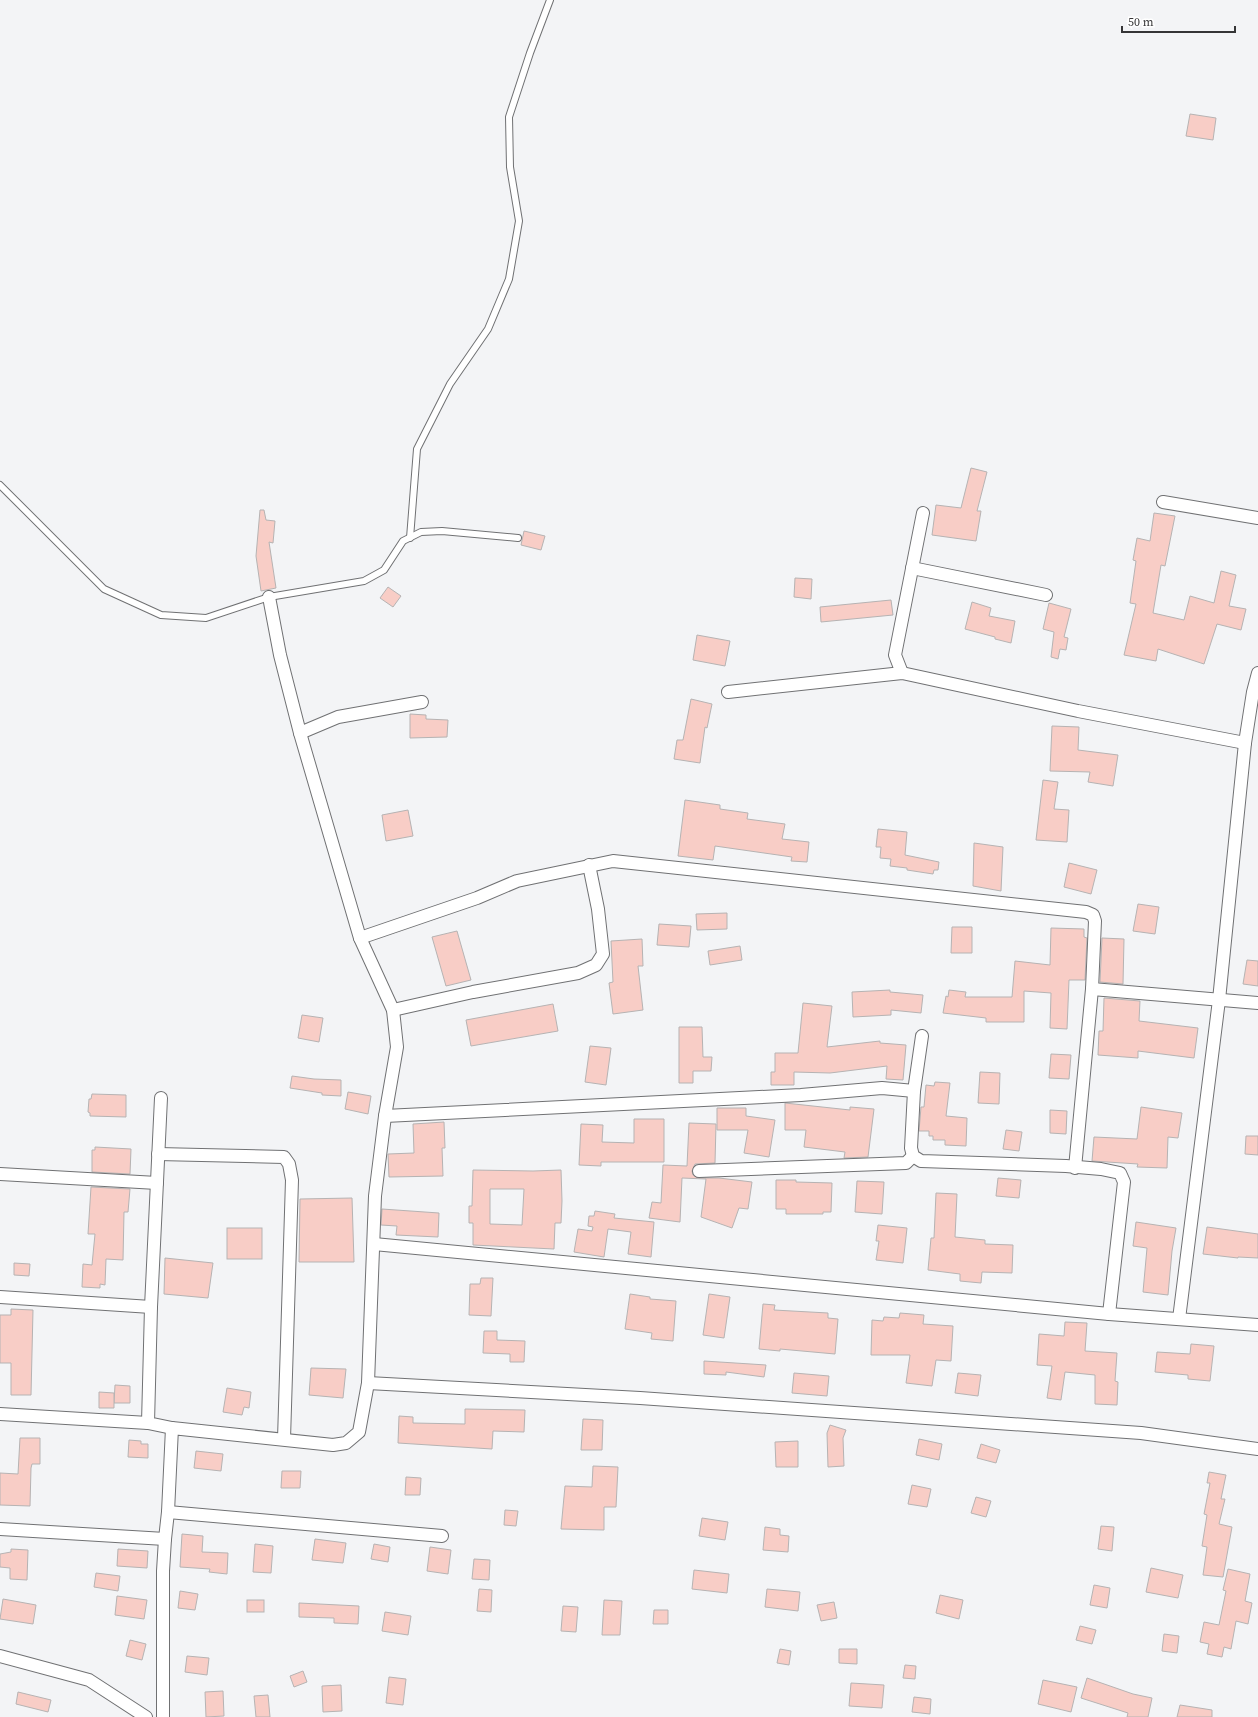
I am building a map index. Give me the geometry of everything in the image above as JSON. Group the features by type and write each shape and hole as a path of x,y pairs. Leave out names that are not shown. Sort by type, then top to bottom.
{"street":[{"path":"1163,502 1258,518"},
{"path":"902,673 895,655 922,513"},
{"path":"912,568 1046,595"},
{"path":"0,1414 148,1422 172,1428 333,1445 346,1443 359,1432 368,1383 375,1196 397,1047 393,1010 360,938 300,733 280,655 269,597"},
{"path":"728,692 902,673 1078,711 1245,743"},
{"path":"1179,1319 1219,1000 1245,743 1258,673"},
{"path":"300,733 338,717 422,702"},
{"path":"360,938 477,898 517,881 613,860 1086,912 1092,915 1095,921 1092,989 1075,1168"},
{"path":"393,1010 474,992 578,973 596,965 603,954 598,909 589,865"},
{"path":"1092,989 1258,1003"},
{"path":"922,1036 914,1091 911,1148 913,1156 921,1161 1101,1169 1120,1173 1124,1182 1109,1314"},
{"path":"386,1116 801,1095 882,1088 914,1091"},
{"path":"148,1422 151,1307 161,1098"},
{"path":"158,1154 284,1157 289,1164 292,1180 284,1439"},
{"path":"699,1171 906,1163 913,1156"},
{"path":"0,1174 157,1183"},
{"path":"374,1244 1109,1314 1258,1324"},
{"path":"0,1297 151,1307"},
{"path":"368,1383 648,1398 1133,1432 1258,1449"},
{"path":"163,1717 165,1539 168,1512 172,1428"},
{"path":"168,1512 442,1536"},
{"path":"0,1529 165,1539"},
{"path":"0,1656 89,1680 146,1717"}],"lane":[{"path":"410,538 417,449 450,384 488,329 509,279 518,221 510,167 509,117 530,53 550,0"},
{"path":"0,485 104,589 161,615 206,618 269,597 364,581 384,570 403,541 421,532 442,531 518,538"}],"building":[{"path":"1190,114 1216,118 1213,140 1186,136"},
{"path":"971,468 987,472 977,511 981,511 976,541 932,535 936,505 961,508"},
{"path":"260,510 264,510 266,520 275,521 273,543 269,542 276,588 261,591 256,556"},
{"path":"1154,513 1175,516 1165,566 1161,565 1153,613 1184,620 1190,596 1214,603 1221,571 1236,575 1229,606 1246,609 1241,630 1217,624 1204,664 1158,649 1156,661 1124,655 1136,604 1130,603 1136,561 1133,560 1137,538 1150,541"},
{"path":"524,531 545,536 541,550 521,545"},
{"path":"795,578 812,579 811,599 794,597"},
{"path":"388,587 401,596 393,607 380,598"},
{"path":"891,600 893,615 821,622 820,607"},
{"path":"972,602 991,608 989,616 1015,621 1011,643 965,629"},
{"path":"1049,603 1071,609 1064,637 1068,638 1066,650 1060,649 1058,659 1051,657 1054,632 1043,629"},
{"path":"697,635 730,641 725,666 693,660"},
{"path":"691,699 712,704 707,728 705,727 700,763 674,759 677,740 683,740"},
{"path":"410,714 426,715 426,719 448,720 447,737 410,738"},
{"path":"1052,726 1079,727 1078,750 1118,755 1113,786 1088,782 1090,772 1050,771"},
{"path":"1043,780 1058,782 1054,809 1069,810 1067,842 1036,840"},
{"path":"685,800 720,805 720,809 748,813 747,819 785,824 782,839 809,842 807,862 791,861 792,857 715,846 713,860 678,856"},
{"path":"408,810 413,836 386,841 382,815"},
{"path":"878,829 907,832 905,855 939,862 938,870 934,870 933,874 890,866 891,859 880,858 881,847 876,847"},
{"path":"974,843 1003,847 1001,891 973,886"},
{"path":"1069,863 1097,870 1091,894 1064,887"},
{"path":"1138,904 1159,907 1155,934 1133,931"},
{"path":"727,913 727,929 697,930 696,914"},
{"path":"659,924 691,926 689,947 657,945"},
{"path":"952,927 972,927 972,953 951,953"},
{"path":"1051,928 1084,929 1084,937 1087,938 1085,980 1069,980 1067,1029 1050,1028 1051,993 1024,991 1024,1022 986,1022 986,1018 943,1013 946,996 948,997 949,990 966,992 965,997 1012,997 1015,961 1050,965"},
{"path":"457,931 471,980 446,986 432,937"},
{"path":"1102,938 1124,939 1123,984 1100,982"},
{"path":"642,939 643,966 638,966 643,1010 613,1014 609,983 613,982 611,941"},
{"path":"740,946 742,960 710,965 708,951"},
{"path":"1247,960 1258,961 1258,986 1243,984"},
{"path":"890,990 890,992 923,995 921,1013 891,1010 891,1015 853,1017 852,992"},
{"path":"1104,998 1140,1001 1139,1021 1198,1028 1194,1058 1138,1051 1138,1058 1098,1055 1099,1031 1103,1031"},
{"path":"803,1003 832,1006 827,1047 880,1041 880,1043 906,1045 903,1080 886,1079 887,1066 830,1073 794,1072 794,1085 771,1085 771,1072 775,1072 775,1053 798,1053"},
{"path":"553,1004 558,1031 471,1046 466,1020"},
{"path":"302,1015 323,1018 319,1042 298,1038"},
{"path":"679,1027 702,1027 703,1057 712,1057 711,1071 693,1071 693,1083 679,1083"},
{"path":"590,1046 611,1048 606,1085 585,1082"},
{"path":"1051,1054 1071,1055 1069,1079 1049,1078"},
{"path":"980,1072 1000,1073 999,1104 978,1103"},
{"path":"292,1076 314,1079 341,1080 341,1096 322,1095 322,1093 290,1088"},
{"path":"935,1082 950,1083 946,1116 967,1118 966,1146 945,1145 945,1140 933,1140 933,1136 929,1136 929,1131 919,1131 921,1107 924,1107 926,1085 934,1086"},
{"path":"348,1092 371,1096 368,1114 345,1109"},
{"path":"92,1094 126,1095 126,1117 90,1116 90,1113 88,1112 89,1099 91,1099"},
{"path":"785,1103 850,1110 850,1107 874,1109 868,1157 844,1158 845,1152 804,1147 806,1130 785,1130"},
{"path":"1141,1107 1182,1113 1178,1138 1168,1137 1167,1168 1137,1167 1138,1164 1092,1161 1094,1137 1137,1139"},
{"path":"717,1108 746,1108 746,1116 775,1120 769,1157 744,1153 748,1130 717,1130"},
{"path":"1050,1110 1067,1111 1066,1134 1050,1133"},
{"path":"634,1119 664,1119 664,1162 601,1162 601,1166 579,1165 581,1124 603,1125 602,1142 634,1143"},
{"path":"444,1122 445,1148 442,1148 443,1176 389,1177 388,1154 414,1153 413,1124"},
{"path":"689,1123 716,1124 715,1163 695,1164 692,1171 693,1175 699,1178 719,1178 752,1182 748,1209 739,1208 732,1228 701,1217 706,1179 682,1178 680,1222 649,1218 652,1202 661,1203 663,1165 687,1166"},
{"path":"1006,1130 1022,1132 1019,1151 1003,1149"},
{"path":"1246,1136 1258,1136 1258,1155 1245,1154"},
{"path":"95,1147 131,1149 130,1174 92,1172 92,1150 95,1150"},
{"path":"473,1170 561,1170 561,1223 555,1223 554,1249 473,1245 473,1223 469,1223 469,1206 472,1206","holes":["490,1189 524,1189 522,1225 490,1224"]},
{"path":"998,1178 1021,1180 1019,1198 996,1196"},
{"path":"776,1180 832,1183 831,1212 823,1212 823,1214 786,1214 786,1209 776,1209"},
{"path":"857,1181 884,1182 882,1214 855,1212"},
{"path":"91,1187 130,1189 128,1212 124,1212 123,1260 106,1259 105,1285 100,1284 100,1288 82,1287 83,1264 92,1265 95,1234 88,1234"},
{"path":"936,1193 957,1194 955,1237 985,1240 985,1244 1013,1245 1012,1273 982,1272 981,1283 960,1281 960,1274 928,1270 931,1238 934,1238"},
{"path":"352,1198 354,1262 299,1262 300,1199"},
{"path":"382,1209 439,1213 438,1237 396,1235 397,1226 381,1225"},
{"path":"595,1211 615,1214 614,1218 654,1222 651,1257 628,1254 631,1232 608,1229 604,1257 574,1252 578,1229 592,1231 593,1227 588,1226 589,1216 594,1216"},
{"path":"1136,1222 1176,1228 1172,1251 1168,1295 1143,1292 1147,1248 1133,1246"},
{"path":"878,1225 907,1228 903,1263 876,1260 879,1241 876,1241"},
{"path":"1207,1227 1258,1234 1258,1258 1238,1258 1203,1254"},
{"path":"227,1228 262,1228 262,1259 227,1259"},
{"path":"165,1258 213,1263 208,1298 164,1294"},
{"path":"14,1263 30,1264 29,1276 14,1275"},
{"path":"481,1278 493,1278 491,1316 469,1315 470,1284 480,1284"},
{"path":"630,1294 650,1297 650,1299 676,1301 673,1341 651,1339 652,1333 625,1329"},
{"path":"709,1294 730,1297 724,1338 703,1335"},
{"path":"763,1304 775,1305 774,1310 828,1313 828,1318 838,1319 835,1354 780,1349 780,1351 759,1349"},
{"path":"11,1309 33,1310 31,1395 11,1395 11,1363 0,1363 0,1315 11,1315"},
{"path":"900,1313 924,1315 923,1324 953,1326 951,1361 936,1360 932,1386 906,1383 910,1355 871,1355 872,1320 883,1321 884,1317 899,1318"},
{"path":"1065,1322 1087,1323 1085,1351 1117,1353 1115,1381 1118,1382 1117,1405 1095,1404 1095,1375 1065,1372 1061,1400 1047,1398 1052,1366 1037,1365 1039,1334 1064,1336"},
{"path":"484,1331 497,1331 497,1340 525,1341 524,1362 510,1362 510,1354 483,1353"},
{"path":"1191,1344 1214,1346 1210,1381 1188,1379 1188,1375 1155,1372 1157,1352 1190,1354"},
{"path":"704,1361 766,1365 764,1377 726,1372 726,1375 704,1374"},
{"path":"311,1368 346,1369 343,1398 309,1395"},
{"path":"794,1373 829,1376 827,1396 792,1393"},
{"path":"958,1373 981,1375 978,1396 955,1393"},
{"path":"115,1385 130,1386 130,1403 114,1403"},
{"path":"227,1388 251,1392 249,1408 244,1407 242,1415 223,1412"},
{"path":"99,1392 114,1393 114,1408 99,1408"},
{"path":"465,1409 525,1410 524,1432 493,1431 492,1449 398,1443 399,1416 413,1417 413,1423 465,1424"},
{"path":"583,1419 603,1420 602,1450 581,1450"},
{"path":"830,1425 846,1430 843,1438 844,1466 828,1467 827,1433"},
{"path":"20,1438 40,1438 40,1464 32,1464 31,1468 30,1506 0,1505 0,1473 18,1474"},
{"path":"919,1439 942,1444 939,1460 916,1455"},
{"path":"129,1440 141,1441 141,1444 148,1444 148,1458 128,1457"},
{"path":"798,1441 798,1467 776,1467 775,1442"},
{"path":"981,1444 1000,1450 996,1463 977,1458"},
{"path":"196,1451 223,1454 221,1471 194,1468"},
{"path":"593,1466 618,1467 616,1507 604,1507 604,1530 561,1529 565,1486 592,1487"},
{"path":"282,1471 301,1471 300,1488 281,1488"},
{"path":"1209,1472 1226,1475 1221,1499 1225,1499 1219,1524 1232,1527 1223,1577 1203,1575 1207,1547 1202,1546 1207,1515 1204,1514 1210,1483 1207,1483"},
{"path":"406,1477 421,1478 420,1495 405,1495"},
{"path":"912,1485 931,1489 927,1507 908,1504"},
{"path":"976,1497 991,1501 986,1517 971,1513"},
{"path":"505,1510 518,1511 516,1526 504,1525"},
{"path":"702,1518 728,1522 725,1540 699,1536"},
{"path":"1101,1526 1114,1527 1112,1551 1098,1549"},
{"path":"765,1527 780,1529 780,1535 789,1536 788,1552 763,1550"},
{"path":"182,1534 203,1536 202,1552 228,1553 227,1574 209,1572 210,1569 180,1567"},
{"path":"315,1539 346,1543 343,1563 312,1560"},
{"path":"255,1544 273,1546 271,1573 253,1572"},
{"path":"374,1544 390,1547 388,1562 371,1559"},
{"path":"430,1547 451,1550 448,1574 427,1571"},
{"path":"11,1549 28,1550 27,1580 10,1579 10,1568 0,1567 0,1554 11,1552"},
{"path":"118,1549 148,1551 147,1568 117,1566"},
{"path":"474,1559 490,1560 489,1580 472,1579"},
{"path":"1151,1568 1183,1575 1178,1598 1146,1592"},
{"path":"1228,1569 1250,1574 1245,1601 1252,1603 1248,1624 1236,1621 1231,1649 1224,1647 1222,1657 1207,1654 1209,1644 1200,1642 1204,1622 1219,1625 1226,1591 1223,1590"},
{"path":"694,1570 729,1574 727,1593 692,1589"},
{"path":"96,1573 120,1576 118,1591 94,1587"},
{"path":"1094,1585 1110,1588 1107,1608 1090,1605"},
{"path":"479,1589 492,1590 491,1612 477,1611"},
{"path":"767,1589 800,1592 798,1611 765,1607"},
{"path":"180,1591 198,1594 195,1610 178,1608"},
{"path":"940,1595 963,1600 959,1619 936,1613"},
{"path":"117,1596 147,1600 144,1619 115,1615"},
{"path":"3,1599 36,1605 33,1624 0,1619"},
{"path":"247,1600 264,1600 264,1612 247,1612"},
{"path":"604,1600 622,1601 620,1635 602,1635"},
{"path":"834,1602 837,1618 821,1621 817,1605"},
{"path":"299,1603 359,1606 358,1624 334,1623 334,1618 299,1617"},
{"path":"563,1606 578,1607 576,1632 561,1631"},
{"path":"654,1610 668,1610 668,1624 653,1624"},
{"path":"385,1612 411,1616 408,1635 382,1631"},
{"path":"1080,1626 1096,1630 1092,1644 1076,1640"},
{"path":"1164,1634 1179,1636 1177,1653 1162,1651"},
{"path":"130,1640 146,1644 142,1660 126,1656"},
{"path":"780,1649 791,1651 789,1665 777,1663"},
{"path":"839,1649 857,1649 857,1664 839,1663"},
{"path":"187,1656 209,1658 207,1675 185,1672"},
{"path":"905,1665 916,1666 915,1679 903,1678"},
{"path":"303,1671 307,1682 294,1687 290,1676"},
{"path":"389,1677 406,1679 403,1705 386,1703"},
{"path":"1087,1678 1133,1694 1152,1698 1148,1717 1127,1717 1128,1713 1081,1698"},
{"path":"1043,1680 1077,1687 1071,1712 1038,1704"},
{"path":"851,1683 884,1685 882,1708 849,1706"},
{"path":"341,1685 342,1711 323,1712 322,1686"},
{"path":"223,1691 224,1716 206,1717 205,1692"},
{"path":"18,1692 51,1700 48,1712 16,1704"},
{"path":"268,1695 270,1717 256,1717 254,1696"},
{"path":"914,1697 931,1699 930,1714 912,1712"},
{"path":"1180,1705 1212,1710 1212,1717 1177,1717"}]}
